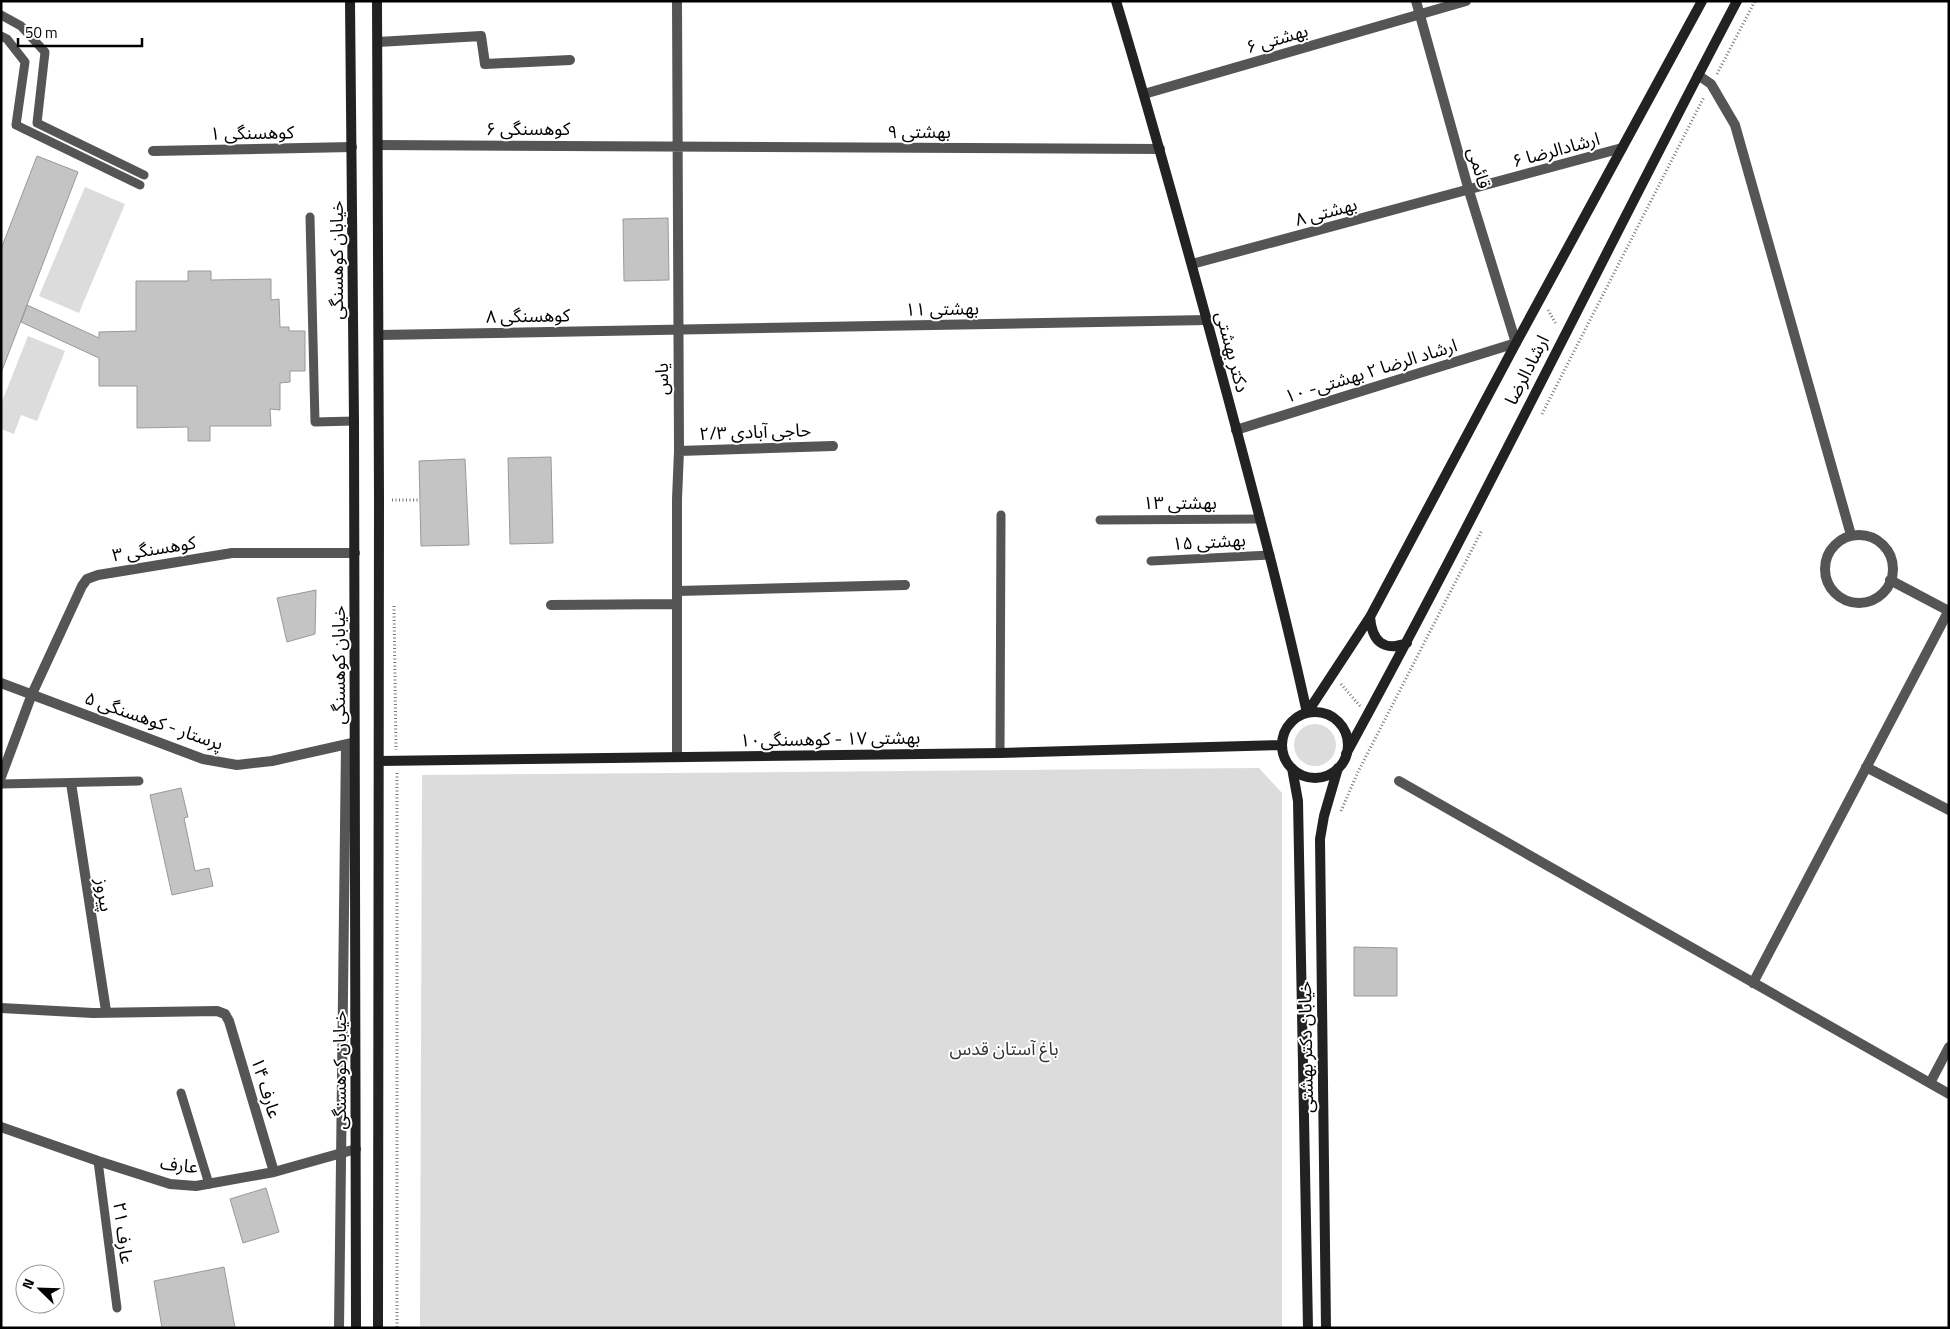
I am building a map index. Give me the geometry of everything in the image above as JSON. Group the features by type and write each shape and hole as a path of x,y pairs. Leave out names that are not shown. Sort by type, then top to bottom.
{"street":[{"name":"خیابان کوهسنگی","path":"350,1 355,553 351,744 356,1149 356,1328"},
{"path":"377,1 379,500 378,1328"},
{"name":"یاس","path":"677,1 679,451 677,499 677,757"},
{"name":"دکتر بهشتی","path":"1116,1 1192,264 1270,555 1307,713"},
{"name":"قائمی","path":"1416,1 1468,191 1516,343"},
{"name":"بهشتی ۶","path":"1144,94 1466,1"},
{"name":"ارشادالرضا","path":"1307,713 1370,617 1702,1"},
{"name":"ارشادالرضا","path":"1346,754 1407,643 1737,1"},
{"path":"378,42 481,36 485,64 570,60"},
{"path":"1698,75 1711,84 1735,124 1852,535"},
{"name":"کوهسنگی ۶","path":"378,145 677,147"},
{"name":"کوهسنگی ۱","path":"154,151 352,147"},
{"name":"بهشتی ۹","path":"677,147 1160,149"},
{"name":"ارشادالرضا ۶","path":"1468,191 1622,148"},
{"name":"بهشتی ۸","path":"1192,264 1468,191"},
{"name":"بهشتی ۱۱","path":"677,330 1207,320"},
{"name":"کوهسنگی ۸","path":"378,335 677,330"},
{"name":"ارشاد الرضا ۲ بهشتی- ۱۰","path":"1236,430 1516,343"},
{"name":"حاجی آبادی ۲/۳","path":"679,451 833,446"},
{"path":"1852,535 1865,535 1877,540 1887,549 1892,561 1890,580 1887,587 1878,597 1866,602 1853,602 1840,597 1831,588 1826,576 1825,563 1830,550 1839,541 1852,535"},
{"name":"کوهسنگی ۳","path":"1,777 32,694 82,586 88,580 98,575 232,553 355,553"},
{"path":"1754,983 1949,611 1890,580"},
{"path":"678,591 905,585"},
{"path":"551,605 677,604"},
{"path":"1370,617 1371,630 1376,640 1385,646 1396,647 1407,643"},
{"name":"پرستار - کوهسنگی ۵","path":"1,683 203,759 236,765 272,761 351,744"},
{"path":"1307,713 1323,713 1338,722 1346,737 1346,754 1338,768 1331,774 1315,778 1298,774 1286,761 1282,745 1283,736 1292,722 1307,713"},
{"path":"339,1328 351,744"},
{"name":"بهشتی ۱۷ - کوهسنگی۱۰","path":"379,761 1000,753 1282,745"},
{"path":"1866,767 1949,810"},
{"name":"خیابان دکتر بهشتی","path":"1292,768 1298,801 1308,1328"},
{"name":"خیابان دکتر بهشتی","path":"1326,1328 1320,839 1324,816 1338,768"},
{"path":"1399,781 1949,1094"},
{"name":"پیروز","path":"70,783 106,1011"},
{"path":"1,1008 93,1013 106,1011"},
{"name":"عارف ۱۴","path":"106,1011 217,1010 225,1014 229,1021 274,1172"},
{"path":"1930,1083 1949,1047"},
{"name":"عارف","path":"1,1128 98,1162 170,1184 196,1186 274,1172 356,1149"}],"lane":[{"path":"1,15 21,26 45,52 37,123 144,175"},
{"path":"1,36 7,39 25,62 16,125 140,185"},
{"path":"310,217 315,422 354,421"},
{"path":"1000,753 1002,515"},
{"name":"بهشتی ۱۳","path":"1100,520 1260,519"},
{"name":"بهشتی ۱۵","path":"1151,561 1270,555"},
{"path":"1,784 139,781"},
{"path":"181,1093 208,1184"},
{"name":"عارف ۲۱","path":"98,1162 117,1308"}],"path":[{"path":"1541,415 1755,1"},
{"path":"392,490 392,510"},
{"path":"379,500 420,500"},
{"path":"1324,816 1338,816 1384,720 1483,528"},
{"path":"394,596 397,1328"},
{"path":"1330,678 1342,684 1359,706 1384,720"}],"green space":[{"path":"85,187 125,204 79,313 39,296"},
{"path":"28,336 65,351 37,421 21,415 14,434 1,429 1,404"},
{"path":"1319,724 1327,727 1333,733 1336,745 1333,757 1327,763 1311,766 1303,763 1297,757 1294,741 1297,733 1303,727"},
{"name":"باغ آستان قدس","path":"1259,768 1282,793 1282,1328 420,1328 422,775"}],"building":[{"path":"37,156 78,172 1,373 1,249"},
{"path":"668,218 669,280 624,281 623,219"},
{"path":"188,271 211,271 211,280 271,279 271,300 279,299 280,327 289,327 289,331 305,331 305,371 290,371 290,382 280,383 280,410 270,409 271,426 210,426 210,441 188,441 188,427 137,428 137,386 99,386 99,358 21,322 27,305 99,338 99,332 136,331 136,281 188,281"},
{"path":"551,457 553,543 510,544 508,458"},
{"path":"465,459 469,545 421,546 419,461"},
{"path":"316,590 315,634 287,642 277,598"},
{"path":"181,788 188,817 184,818 195,871 209,868 213,886 172,895 150,795"},
{"path":"1354,947 1397,948 1397,996 1354,996"},
{"path":"266,1188 279,1232 243,1243 230,1199"},
{"path":"224,1267 235,1328 162,1328 154,1281"}]}
